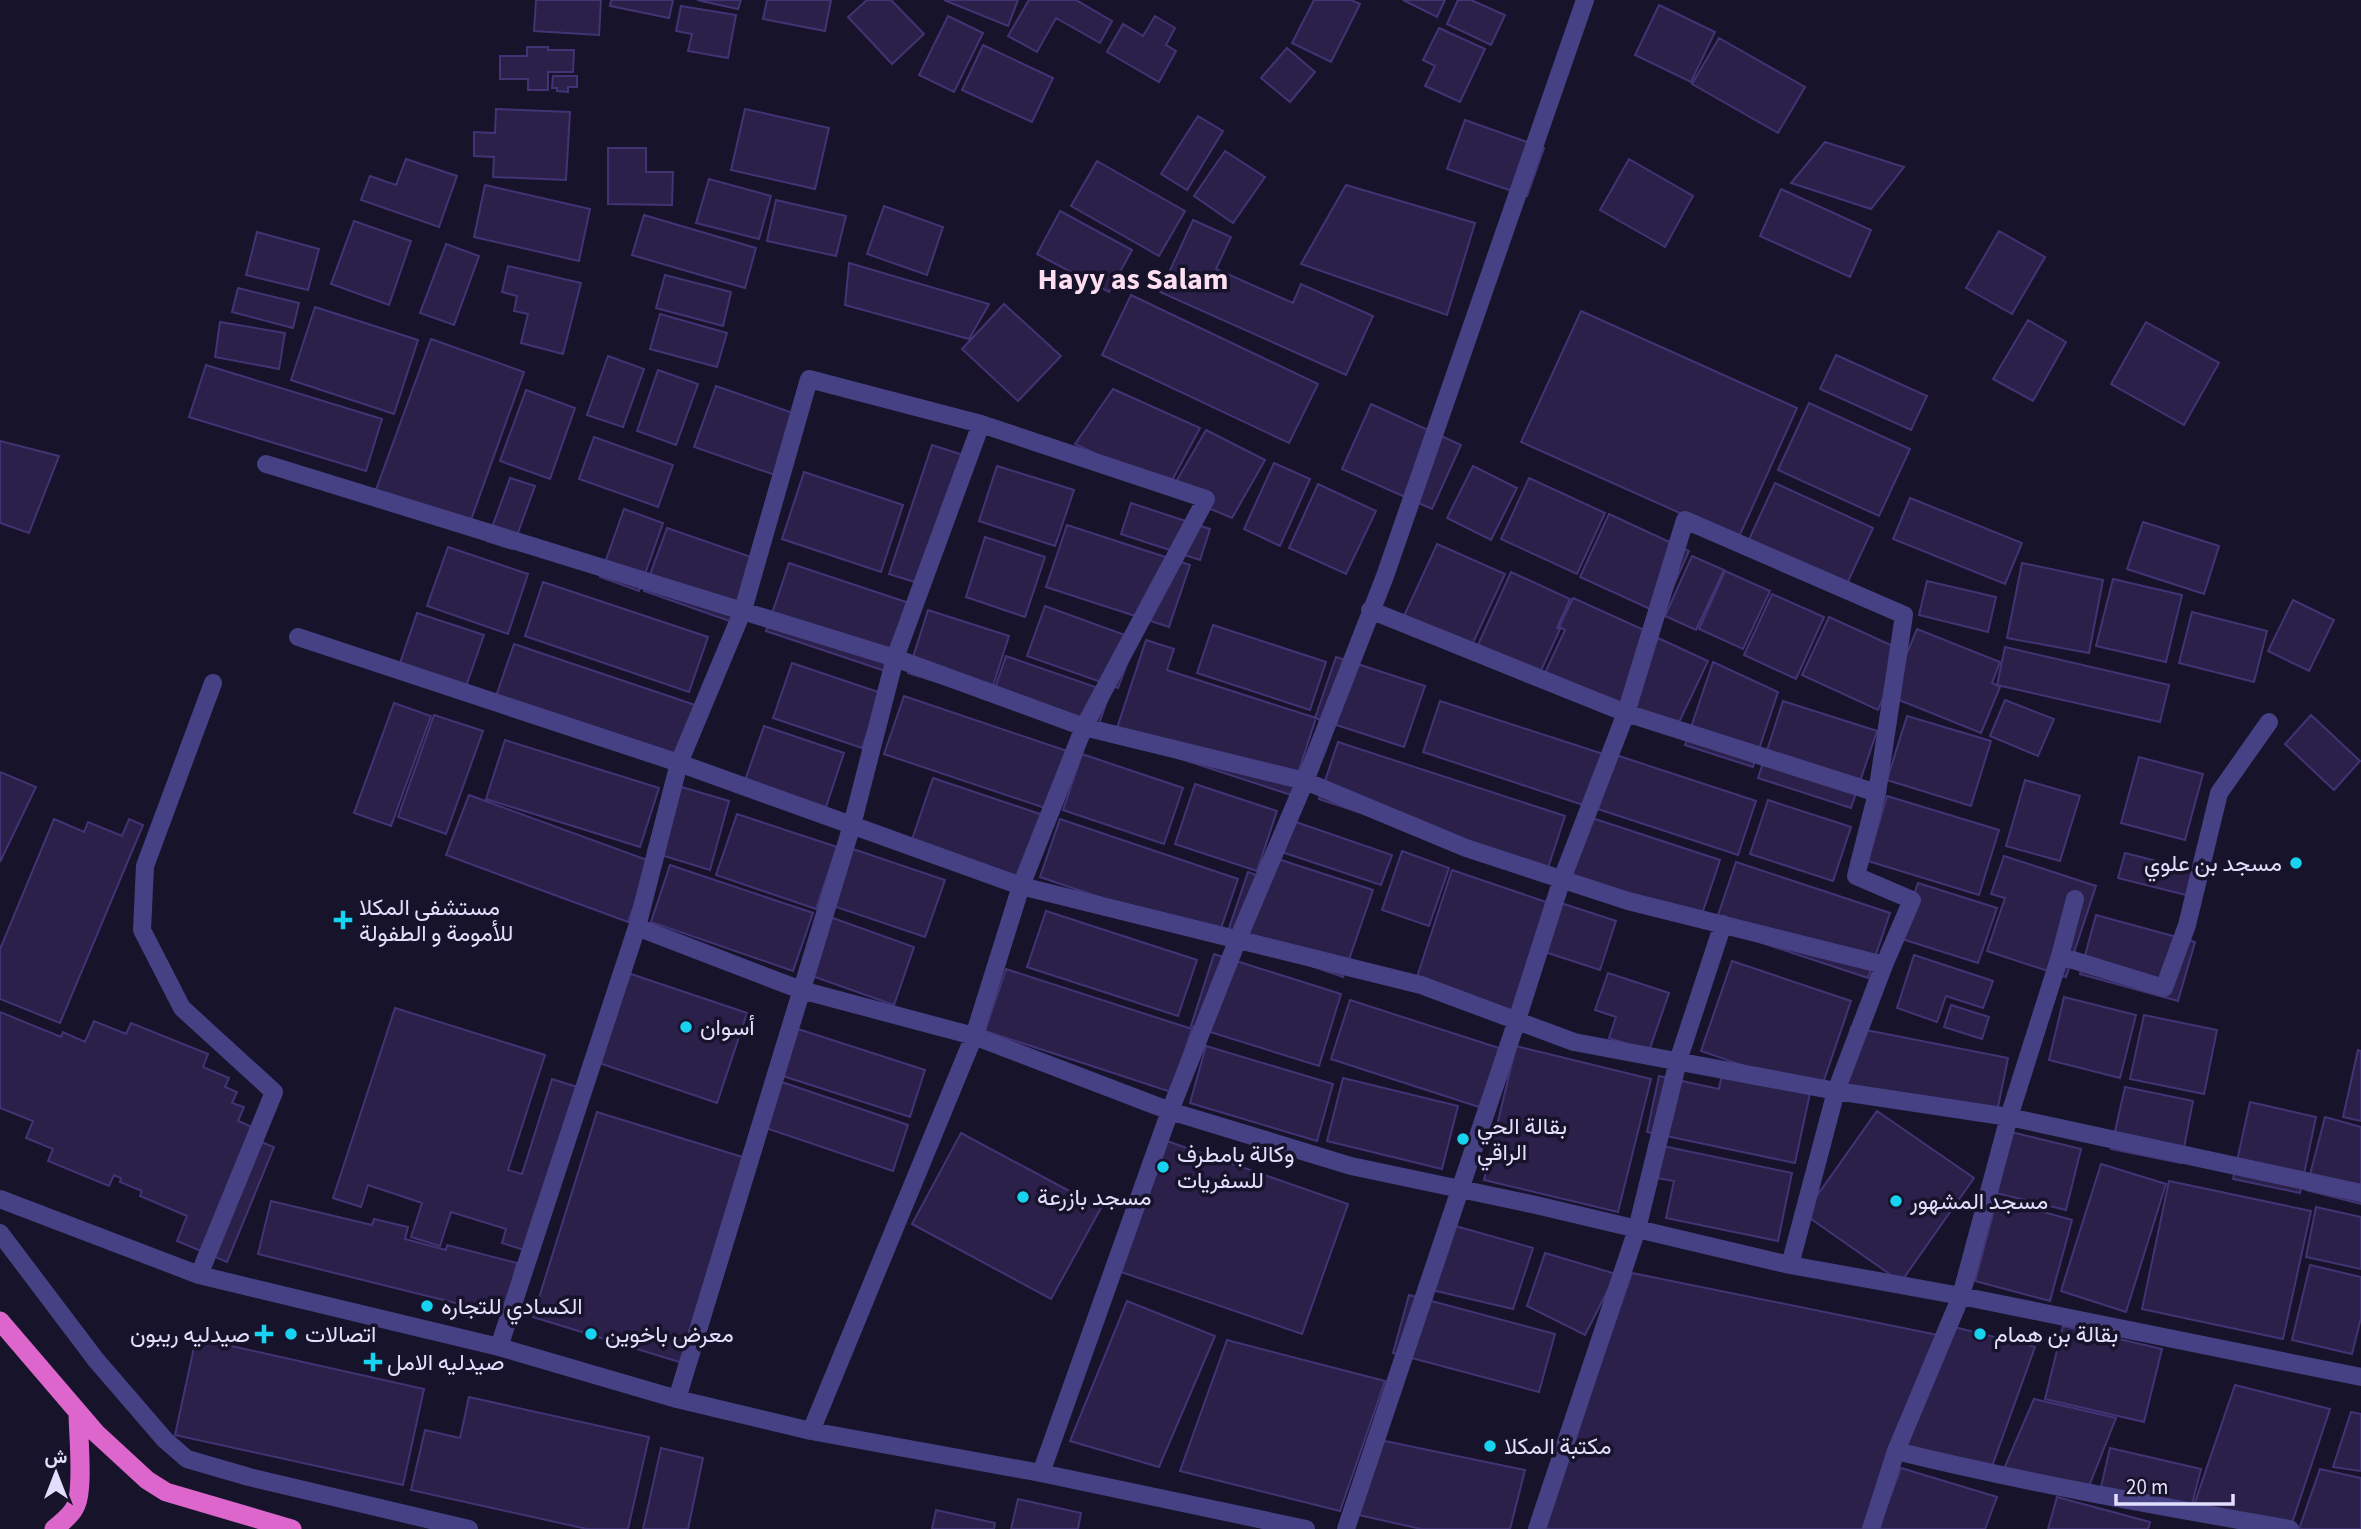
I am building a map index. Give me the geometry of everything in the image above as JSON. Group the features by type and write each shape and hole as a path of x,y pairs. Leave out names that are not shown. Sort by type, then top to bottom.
{"highway":[{"path":"0,1321 78,1412 147,1480 166,1492 292,1529"},
{"path":"54,1529 77,1504 78,1412"}],"street":[{"path":"1041,1473 1170,1111 1238,939 1305,781 1385,576 1585,0"},
{"path":"499,1347 638,927 679,763 743,610 809,379 982,424 1206,499 1084,727 1021,886 974,1036 811,1431"},
{"path":"677,1399 852,825 895,658 982,424"},
{"path":"266,464 895,658 1084,727 1305,781 1466,848 1628,901 1884,965"},
{"path":"1346,1529 1562,879 1626,713 1685,520 1904,615 1877,793 1856,876 1912,900 1836,1091 1790,1265"},
{"path":"1370,610 1626,713 1877,793"},
{"path":"299,637 679,763 1021,886 1421,985 1574,1042 1836,1091 2008,1117 2361,1193"},
{"path":"200,1275 274,1093 182,1008 142,930 145,866 213,683"},
{"path":"2060,956 2164,988 2187,925 2219,793 2269,722"},
{"path":"1871,1529 1896,1451 1961,1296 2008,1117 2060,956 2075,899"},
{"path":"1537,1529 1637,1229 1678,1061 1723,924"},
{"path":"638,927 801,990 974,1036 1170,1111 1351,1166 1790,1265 1961,1296 2361,1377"},
{"path":"0,1199 200,1275 499,1347 677,1399 811,1431 1041,1473 1306,1529"},
{"path":"0,1233 96,1360 164,1440 187,1459 249,1477 469,1529"},
{"path":"1896,1451 2111,1499 2290,1529"}],"building":[{"path":"536,0 601,0 599,35 534,31"},
{"path":"611,0 673,0 669,18 610,6"},
{"path":"697,0 741,0 738,9"},
{"path":"767,0 831,0 825,31 763,19"},
{"path":"867,0 891,0 924,34 892,64 848,17"},
{"path":"944,0 1018,0 1008,26"},
{"path":"1029,0 1076,0 1112,21 1100,43 1056,18 1037,52 1008,36"},
{"path":"1314,0 1351,0 1360,4 1331,62 1292,43"},
{"path":"1403,0 1445,0 1437,17"},
{"path":"1458,0 1471,0 1505,15 1491,45 1447,24"},
{"path":"1659,5 1715,32 1691,82 1635,55"},
{"path":"681,6 736,15 728,58 688,51 692,34 676,31"},
{"path":"948,16 983,33 954,92 919,75"},
{"path":"1155,16 1175,28 1166,45 1176,51 1159,82 1107,52 1123,24 1143,36"},
{"path":"1439,28 1485,49 1460,102 1425,86 1435,66 1423,60"},
{"path":"1719,38 1805,87 1778,133 1692,84"},
{"path":"983,45 1053,78 1032,122 962,90"},
{"path":"527,47 574,50 573,72 548,72 548,90 528,90 528,79 500,79 500,56 527,56"},
{"path":"1287,48 1315,72 1290,102 1261,78"},
{"path":"553,76 577,76 577,87 568,87 568,92 557,91 557,88 552,88"},
{"path":"496,109 570,112 566,180 493,177 494,157 474,156 474,132 495,133"},
{"path":"745,109 829,128 815,189 731,170"},
{"path":"1198,116 1223,131 1187,190 1161,174"},
{"path":"1465,120 1544,148 1527,196 1447,169"},
{"path":"1825,142 1904,167 1871,209 1791,183"},
{"path":"608,148 646,148 646,172 673,172 672,205 608,204"},
{"path":"1225,151 1265,177 1233,223 1194,196"},
{"path":"406,159 457,176 439,227 361,200 370,176 396,185"},
{"path":"1629,159 1693,196 1665,247 1600,210"},
{"path":"1097,161 1185,211 1159,256 1071,206"},
{"path":"709,179 771,196 759,239 696,223"},
{"path":"485,185 590,209 579,261 474,237"},
{"path":"1346,185 1475,223 1447,315 1301,264"},
{"path":"1781,189 1871,230 1850,277 1760,236"},
{"path":"776,200 846,216 836,256 767,241"},
{"path":"884,206 943,227 927,275 867,254"},
{"path":"1060,211 1132,250 1109,292 1037,254"},
{"path":"644,215 756,248 745,288 632,255"},
{"path":"1193,220 1231,237 1216,269 1293,303 1301,284 1373,316 1346,375 1160,292"},
{"path":"354,221 411,241 389,305 331,284"},
{"path":"1999,231 2045,257 2012,314 1966,288"},
{"path":"257,232 319,249 308,290 246,275"},
{"path":"446,244 479,256 454,325 420,313"},
{"path":"849,263 989,304 969,339 845,305"},
{"path":"508,266 581,283 563,354 521,343 528,314 514,311 517,296 502,292"},
{"path":"665,275 731,292 723,326 656,308"},
{"path":"238,288 299,303 293,328 232,312"},
{"path":"1131,295 1318,384 1289,443 1102,355"},
{"path":"1004,304 1061,356 1018,401 962,349"},
{"path":"315,307 418,340 394,414 291,380"},
{"path":"1581,311 1797,408 1738,539 1521,442"},
{"path":"660,314 727,333 717,367 650,349"},
{"path":"2028,320 2066,342 2033,401 1993,379"},
{"path":"220,322 285,333 279,369 215,357"},
{"path":"2146,322 2219,363 2184,425 2111,384"},
{"path":"431,339 524,372 467,531 373,498"},
{"path":"1836,355 1927,396 1911,430 1820,389"},
{"path":"608,356 644,369 623,427 587,415"},
{"path":"206,365 382,419 366,471 189,417"},
{"path":"658,370 698,384 676,445 637,431"},
{"path":"716,386 796,414 775,475 694,447"},
{"path":"1113,389 1200,428 1168,488 1075,444"},
{"path":"526,390 575,408 550,479 500,461"},
{"path":"1809,403 1910,449 1879,516 1778,470"},
{"path":"1371,404 1461,445 1432,509 1342,469"},
{"path":"1206,430 1265,460 1232,518 1170,492"},
{"path":"594,437 673,465 658,507 579,479"},
{"path":"0,441 59,456 29,533 0,523"},
{"path":"932,445 963,455 921,584 889,574"},
{"path":"1274,463 1310,479 1280,546 1244,529"},
{"path":"997,466 1074,490 1055,546 979,521"},
{"path":"1473,466 1517,488 1491,540 1447,518"},
{"path":"804,472 903,505 881,572 782,539"},
{"path":"510,478 535,486 512,549 487,541"},
{"path":"1529,478 1605,513 1577,574 1501,539"},
{"path":"1775,483 1873,528 1844,590 1746,546"},
{"path":"1318,484 1376,511 1346,574 1289,548"},
{"path":"1910,498 2022,543 2005,584 1893,539"},
{"path":"1131,503 1210,529 1200,560 1121,534"},
{"path":"624,509 663,523 639,591 600,577"},
{"path":"1609,514 1689,551 1661,614 1580,577"},
{"path":"2143,522 2219,546 2204,594 2127,569"},
{"path":"1067,525 1190,565 1169,627 1046,587"},
{"path":"667,528 757,559 735,623 644,591"},
{"path":"985,537 1045,557 1025,617 966,597"},
{"path":"1437,544 1505,574 1471,647 1404,616"},
{"path":"448,547 528,574 508,634 427,606"},
{"path":"1692,556 1724,570 1696,630 1665,616"},
{"path":"789,563 915,605 891,673 766,631"},
{"path":"2022,563 2103,580 2089,653 2007,638"},
{"path":"1725,571 1770,591 1743,649 1699,629"},
{"path":"1511,572 1570,599 1539,675 1477,647"},
{"path":"2113,579 2182,595 2166,662 2096,646"},
{"path":"1927,581 1996,597 1988,632 1919,615"},
{"path":"543,582 708,637 689,692 525,636"},
{"path":"1772,594 1824,617 1796,679 1744,655"},
{"path":"1573,598 1653,634 1618,709 1544,675 1565,630 1559,627"},
{"path":"2293,600 2334,620 2309,671 2268,651"},
{"path":"1045,606 1136,639 1118,688 1027,656"},
{"path":"928,610 1009,636 989,698 908,673"},
{"path":"2192,612 2267,631 2254,682 2179,663"},
{"path":"417,613 484,635 462,698 396,675"},
{"path":"1829,617 1904,651 1878,710 1802,675"},
{"path":"1213,625 1326,662 1310,710 1197,673"},
{"path":"1917,629 2000,662 1992,683 2000,687 1981,733 1889,696"},
{"path":"1658,638 1708,661 1674,733 1625,711"},
{"path":"1146,640 1174,649 1167,670 1316,718 1291,795 1114,737"},
{"path":"514,644 698,706 677,767 493,705"},
{"path":"2005,647 2169,685 2160,722 1997,685"},
{"path":"1006,656 1110,692 1095,736 991,700"},
{"path":"1336,657 1425,686 1404,747 1315,718"},
{"path":"1713,662 1778,692 1753,767 1685,745"},
{"path":"792,663 881,693 862,748 773,718"},
{"path":"904,696 1067,751 1048,809 884,754"},
{"path":"2005,700 2054,719 2038,756 1990,736"},
{"path":"1440,701 1603,754 1586,806 1423,752"},
{"path":"1783,701 1877,731 1851,808 1758,778"},
{"path":"394,703 431,716 391,826 354,813"},
{"path":"434,715 483,731 446,834 398,817"},
{"path":"2311,715 2360,761 2334,790 2285,744"},
{"path":"1907,716 1991,741 1971,806 1887,780"},
{"path":"764,726 844,753 823,816 742,789"},
{"path":"505,740 659,788 640,847 486,799"},
{"path":"1338,742 1565,816 1546,874 1319,799"},
{"path":"1082,754 1183,788 1164,844 1063,810"},
{"path":"1616,755 1756,801 1738,855 1598,809"},
{"path":"2139,757 2203,774 2185,840 2121,823"},
{"path":"0,772 36,787 0,862"},
{"path":"933,778 1046,816 1021,889 908,851"},
{"path":"2025,780 2080,796 2060,861 2006,846"},
{"path":"668,783 729,801 710,870 648,851"},
{"path":"1195,784 1277,811 1257,871 1175,844"},
{"path":"469,795 650,861 628,922 446,855"},
{"path":"1887,796 1999,830 1979,895 1868,861"},
{"path":"1768,800 1851,827 1833,881 1750,854"},
{"path":"737,814 837,847 816,909 716,875"},
{"path":"1586,816 1720,860 1699,923 1565,879"},
{"path":"54,819 84,832 88,822 122,836 129,819 143,825 60,1023 0,999 0,949"},
{"path":"1060,819 1238,879 1218,937 1040,877"},
{"path":"1293,821 1392,855 1381,885 1282,852"},
{"path":"850,848 945,880 925,937 830,905"},
{"path":"1402,851 1449,868 1429,926 1382,910"},
{"path":"2125,853 2204,873 2198,898 2118,878"},
{"path":"1269,856 1373,890 1343,977 1226,937 1248,872 1262,877"},
{"path":"2004,856 2096,886 2066,977 1987,951 2005,898 1991,894"},
{"path":"1736,862 1890,913 1868,978 1714,927"},
{"path":"670,865 813,913 793,971 651,922"},
{"path":"1452,870 1552,904 1512,1022 1413,989"},
{"path":"1918,883 1997,908 1978,963 1899,938"},
{"path":"1561,903 1616,921 1600,970 1545,952"},
{"path":"1046,911 1197,960 1178,1016 1027,967"},
{"path":"2096,915 2195,942 2178,1001 2080,974"},
{"path":"830,917 914,947 894,1005 809,975"},
{"path":"1214,954 1341,994 1319,1066 1191,1026"},
{"path":"1914,955 1993,981 1983,1008 1946,996 1937,1022 1897,1008"},
{"path":"1732,961 1851,1001 1820,1092 1701,1051"},
{"path":"1006,969 1192,1029 1171,1092 985,1031"},
{"path":"622,971 747,1013 717,1103 590,1060"},
{"path":"1608,973 1669,993 1649,1051 1609,1038 1616,1017 1595,1010"},
{"path":"2064,997 2136,1015 2120,1078 2049,1060"},
{"path":"1350,1000 1505,1050 1485,1109 1331,1059"},
{"path":"1951,1005 1989,1017 1982,1039 1944,1027"},
{"path":"395,1008 545,1055 508,1170 522,1174 552,1079 577,1087 524,1250 502,1243 506,1229 451,1212 440,1246 411,1237 422,1203 368,1185 361,1207 333,1198"},
{"path":"0,1012 61,1037 63,1032 85,1042 94,1021 126,1034 131,1023 208,1054 203,1067 229,1078 225,1087 237,1092 232,1103 244,1107 238,1121 257,1129 253,1139 274,1147 227,1262 177,1241 187,1216 140,1196 142,1191 120,1182 121,1178 114,1175 109,1186 48,1161 53,1149 26,1138 33,1121 0,1108"},
{"path":"2144,1015 2217,1030 2204,1094 2130,1079"},
{"path":"1851,1027 2008,1058 1995,1122 1838,1091"},
{"path":"798,1029 925,1070 910,1117 783,1076"},
{"path":"1206,1046 1333,1084 1317,1141 1190,1103"},
{"path":"1516,1046 1651,1079 1618,1212 1484,1180"},
{"path":"2358,1050 2361,1051 2361,1121 2343,1117"},
{"path":"1722,1074 1810,1093 1795,1163 1647,1132 1659,1076 1719,1089"},
{"path":"1343,1078 1458,1106 1442,1169 1327,1141"},
{"path":"773,1079 908,1125 893,1171 757,1125"},
{"path":"2125,1087 2193,1101 2181,1163 2111,1149"},
{"path":"2250,1102 2316,1117 2300,1193 2233,1179"},
{"path":"1877,1111 1974,1178 1901,1282 1804,1214"},
{"path":"597,1112 752,1160 689,1365 533,1317"},
{"path":"2325,1117 2361,1127 2361,1204 2306,1190"},
{"path":"2007,1131 2081,1149 2066,1210 1992,1192"},
{"path":"961,1133 1101,1208 1051,1299 912,1224"},
{"path":"1164,1140 1348,1204 1302,1334 1118,1271"},
{"path":"1663,1146 1792,1173 1778,1241 1666,1218 1674,1181 1656,1178"},
{"path":"2101,1164 2166,1184 2126,1312 2061,1291"},
{"path":"2169,1181 2311,1211 2283,1339 2142,1309"},
{"path":"1997,1199 2072,1220 2050,1301 1975,1281"},
{"path":"271,1201 372,1225 374,1219 408,1227 405,1239 446,1250 447,1245 517,1263 504,1315 258,1254"},
{"path":"2316,1207 2361,1217 2361,1269 2306,1257"},
{"path":"1445,1223 1533,1248 1513,1309 1419,1287"},
{"path":"1545,1253 1616,1274 1585,1335 1527,1306"},
{"path":"2310,1265 2361,1277 2361,1318 2352,1354 2292,1340"},
{"path":"1632,1273 1938,1335 1870,1529 1543,1529"},
{"path":"1409,1295 1555,1334 1539,1392 1393,1353"},
{"path":"1127,1301 1215,1336 1159,1467 1070,1441"},
{"path":"1946,1325 2035,1347 1990,1472 1901,1451"},
{"path":"2063,1326 2162,1349 2144,1422 2045,1399"},
{"path":"196,1338 424,1389 403,1485 175,1435"},
{"path":"1227,1340 1385,1381 1340,1511 1180,1471"},
{"path":"2235,1385 2330,1409 2291,1526 2193,1508"},
{"path":"469,1397 649,1437 628,1529 587,1529 411,1490 425,1430 460,1438"},
{"path":"2034,1399 2116,1418 2087,1491 2003,1471"},
{"path":"2351,1412 2361,1414 2361,1471 2333,1467"},
{"path":"1380,1440 1525,1470 1510,1529 1421,1529 1350,1513"},
{"path":"661,1448 703,1458 688,1529 643,1529"},
{"path":"2110,1448 2201,1469 2191,1508 2101,1487"},
{"path":"1901,1468 1997,1497 1985,1529 1878,1529"},
{"path":"2320,1469 2361,1478 2361,1529 2299,1529"},
{"path":"2057,1497 2150,1522 2148,1529 2048,1529"},
{"path":"1018,1499 1081,1513 1078,1529 1011,1529"},
{"path":"936,1510 995,1523 994,1529 932,1529"}],"place":[{"name":"مسجد بن علوي","path":"2296,863"},
{"name":"مستشفى المكلا للأمومة و الطفولة","path":"343,920"},
{"name":"أسوان","path":"686,1027"},
{"name":"بقالة الحي الراقي","path":"1463,1139"},
{"name":"وكالة بامطرف للسفريات","path":"1163,1167"},
{"name":"مسجد بازرعة","path":"1023,1197"},
{"name":"مسجد المشهور","path":"1896,1201"},
{"name":"الكسادي للتجاره","path":"427,1306"},
{"name":"صيدليه ريبون","path":"264,1334"},
{"name":"اتصالات","path":"291,1334"},
{"name":"معرض باخوين","path":"591,1334"},
{"name":"بقالة بن همام","path":"1980,1334"},
{"name":"صيدليه الامل","path":"373,1362"},
{"name":"مكتبة المكلا","path":"1490,1446"}],"district":[{"name":"Hayy as Salam","path":"1133,279"}]}
